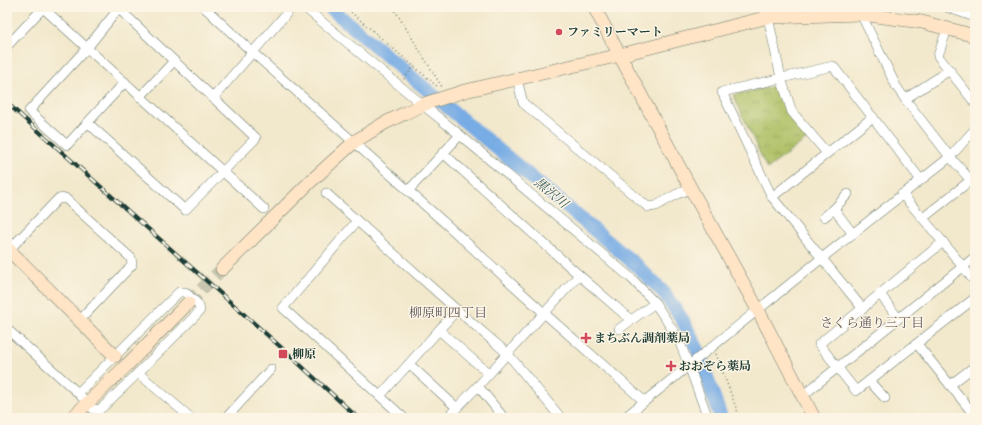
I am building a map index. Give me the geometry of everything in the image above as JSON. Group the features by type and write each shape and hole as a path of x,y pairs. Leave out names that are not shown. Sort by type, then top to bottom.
{"street":[{"path":"88,123 185,210 256,138 118,7 87,48 29,110 67,145 125,82"},
{"path":"204,7 252,52 644,401"},
{"path":"213,98 292,7"},
{"path":"304,7 398,85 425,104 631,278 655,303 678,338 691,364 707,418"},
{"path":"594,7 691,189 758,310 814,418"},
{"path":"946,7 975,17"},
{"path":"7,46 42,8 264,209"},
{"path":"861,11 896,86 950,157 973,183 923,218"},
{"path":"222,269 311,181 354,142 383,124 447,95 620,55 766,12 861,11 922,22 975,36"},
{"path":"766,12 781,78 792,112 827,153"},
{"path":"947,29 938,56 975,103"},
{"path":"140,97 174,61"},
{"path":"863,309 772,196 722,92 833,66 921,180"},
{"path":"905,99 950,70"},
{"path":"517,79 523,103 648,207 656,206 677,194 691,189"},
{"path":"772,196 873,117"},
{"path":"624,418 950,157 975,130"},
{"path":"408,191 460,135"},
{"path":"444,153 631,320"},
{"path":"326,192 508,353 561,418"},
{"path":"824,217 848,194"},
{"path":"902,194 975,282"},
{"path":"80,320 132,265 131,258 65,198 58,199 8,249 115,356"},
{"path":"834,208 853,234"},
{"path":"357,221 283,308 404,418"},
{"path":"943,242 819,344 856,391 975,298"},
{"path":"802,396 975,257"},
{"path":"447,418 579,275"},
{"path":"7,329 78,393 93,409 99,410 200,310 198,304 185,292 180,292 78,393"},
{"path":"880,294 898,318"},
{"path":"72,418 188,303"},
{"path":"619,329 655,303"},
{"path":"380,396 438,330 458,310"},
{"path":"438,330 488,374"},
{"path":"917,344 975,416"},
{"path":"408,364 456,407"},
{"path":"950,385 975,366"},
{"path":"226,418 271,369"},
{"path":"138,373 191,418"},
{"path":"869,381 885,398"},
{"path":"478,386 504,418"}],"path":[{"path":"345,7 447,95"},
{"path":"393,7 447,95"},
{"path":"398,85 414,66"},
{"path":"711,348 740,418"}],"green space":[{"path":"780,85 789,114 808,138 767,169 733,95"}],"waterway":[{"name":"黒沢川","path":"329,7 636,265 663,292 682,319 697,348 721,418"}],"tunnel":[{"path":"188,303 222,269"}],"railway":[{"path":"7,103 358,418"}],"place":[{"name":"ファミリーマート","path":"559,32"},
{"name":"まちぶん調剤薬局","path":"586,338"},
{"name":"柳原","path":"283,354"},
{"name":"おおぞら薬局","path":"671,366"}],"district":[{"name":"柳原町四丁目","path":"448,313"},
{"name":"さくら通り三丁目","path":"872,323"}]}
